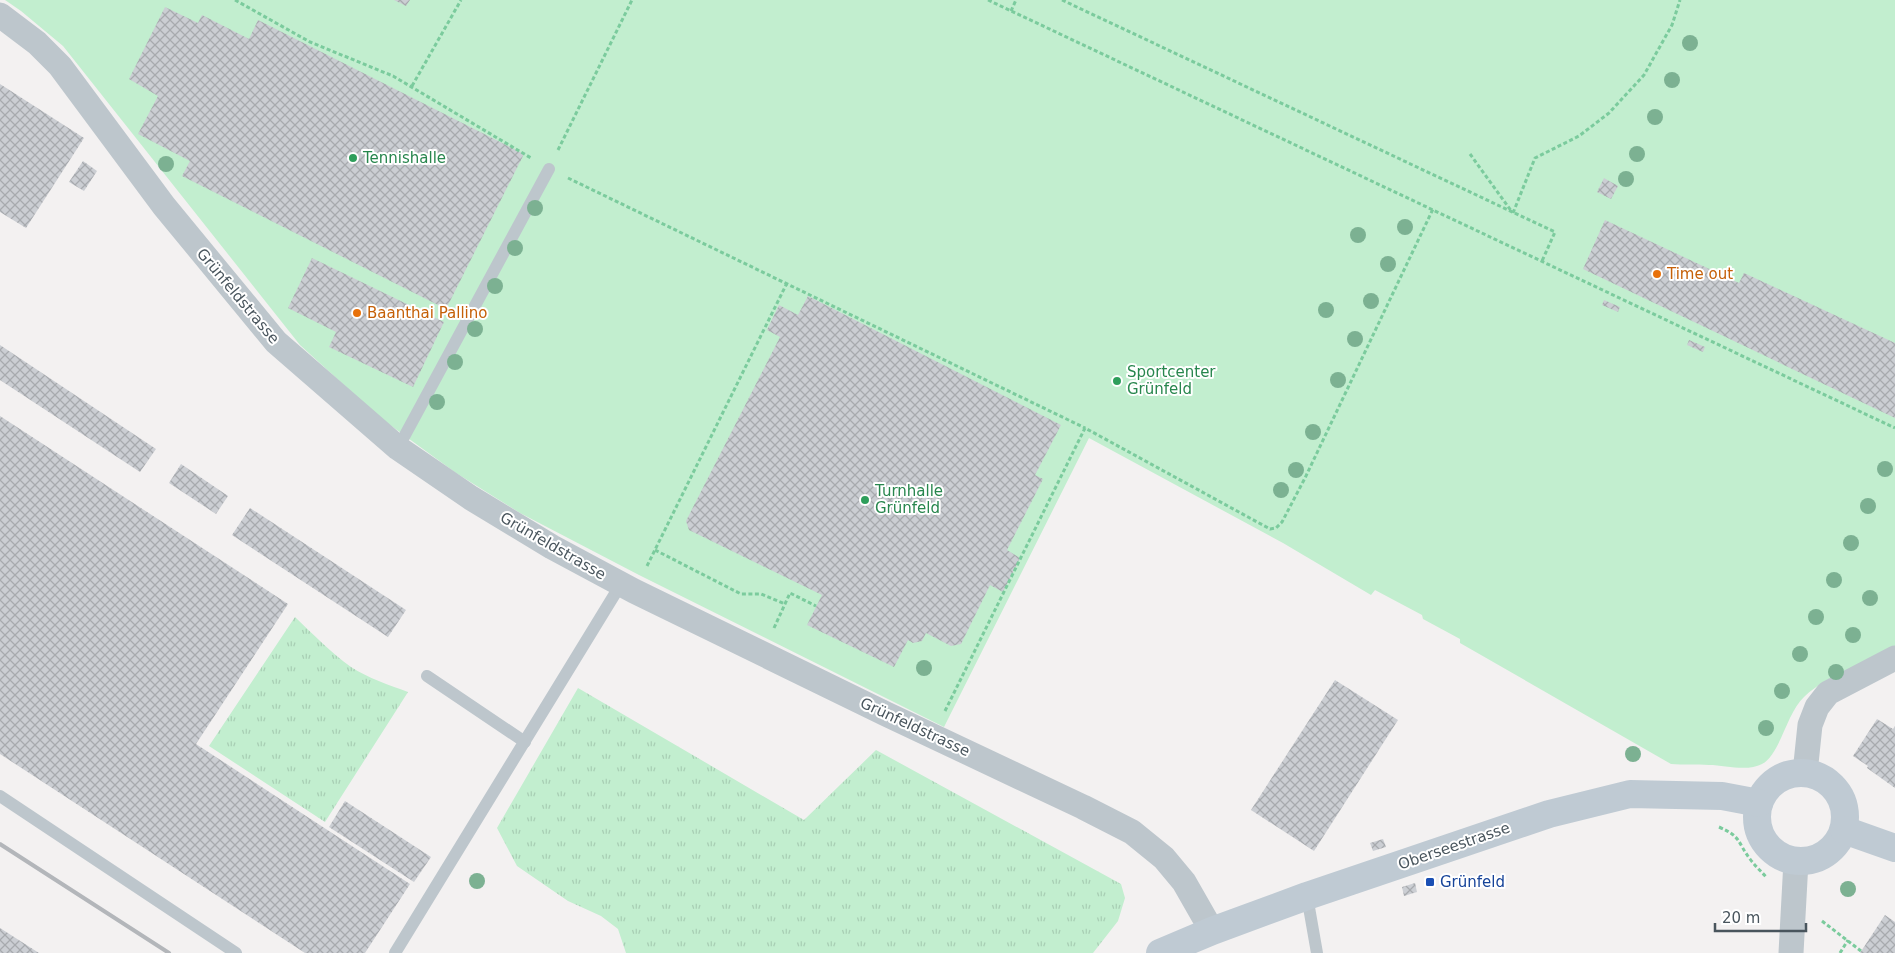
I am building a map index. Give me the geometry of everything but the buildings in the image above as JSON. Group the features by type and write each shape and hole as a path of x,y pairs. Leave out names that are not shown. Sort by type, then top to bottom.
{"street":[{"name":"Grünfeldstrasse","path":"0,15 37,43 60,66 164,206 276,342 398,448 479,503 552,547 628,587 1132,832 1164,858 1184,882 1212,931"},
{"path":"1805,773 1810,725 1817,707 1828,693 1895,658"},
{"path":"1805,773 1821,777 1832,785 1840,795 1846,812 1844,830 1835,847 1826,855 1812,860 1796,861 1780,856 1767,844 1757,823 1759,803 1766,790 1780,778 1792,774 1805,773"},
{"name":"Oberseestrasse","path":"1160,953 1212,931 1307,896 1549,814 1630,794 1722,796 1759,803"},
{"path":"1844,830 1895,848"},
{"path":"1790,953 1796,861"}],"lane":[{"path":"398,448 549,169"},
{"path":"395,953 525,742 628,587"},
{"path":"427,676 525,742"},
{"path":"0,796 236,953"},
{"path":"1307,896 1318,953"}],"path":[{"path":"235,0 310,42 393,76 412,86 549,169 1085,428 1270,529 1276,528 1282,522 1305,478 1433,209"},
{"path":"412,86 461,0"},
{"path":"549,169 632,0"},
{"path":"988,0 1895,428"},
{"path":"1011,11 1016,0"},
{"path":"1062,0 1555,232 1542,261"},
{"path":"1513,212 1535,158 1579,136 1609,113 1644,75 1672,25 1680,0"},
{"path":"1470,154 1513,212"},
{"path":"628,587 655,550 787,283"},
{"path":"933,736 1085,428"},
{"path":"655,550 741,594 761,594 785,604"},
{"path":"775,625 790,593 816,606"},
{"path":"1713,825 1731,832 1740,840 1750,859 1767,878"},
{"path":"1821,921 1862,951"},
{"path":"1840,953 1848,940"}],"green space":[{"name":"Sportcenter Grünfeld","path":"5,0 1895,0 1895,650 1835,675 1804,697 1793,713 1774,752 1762,764 1743,768 1671,764 1460,643 1460,639 1423,619 1422,615 1375,590 1371,595 1283,543 1089,438 944,727 639,575 520,513 456,473 379,417 300,345 63,46"},
{"path":"295,617 351,667 371,678 408,692 325,822 209,746"},
{"path":"578,688 804,820 876,750 1121,884 1125,898 1118,921 1093,953 626,953 618,929 601,916 568,901 517,866 497,828"}],"railway":[{"path":"0,844 169,953"}],"place":[{"name":"Tennishalle","path":"353,158"},
{"name":"Time out","path":"1657,274"},
{"name":"Baanthai Pallino","path":"357,313"},
{"name":"Sportcenter Grünfeld","path":"1117,381"},
{"name":"Turnhalle Grünfeld","path":"865,500"},
{"name":"Grünfeld","path":"1430,882"}]}
